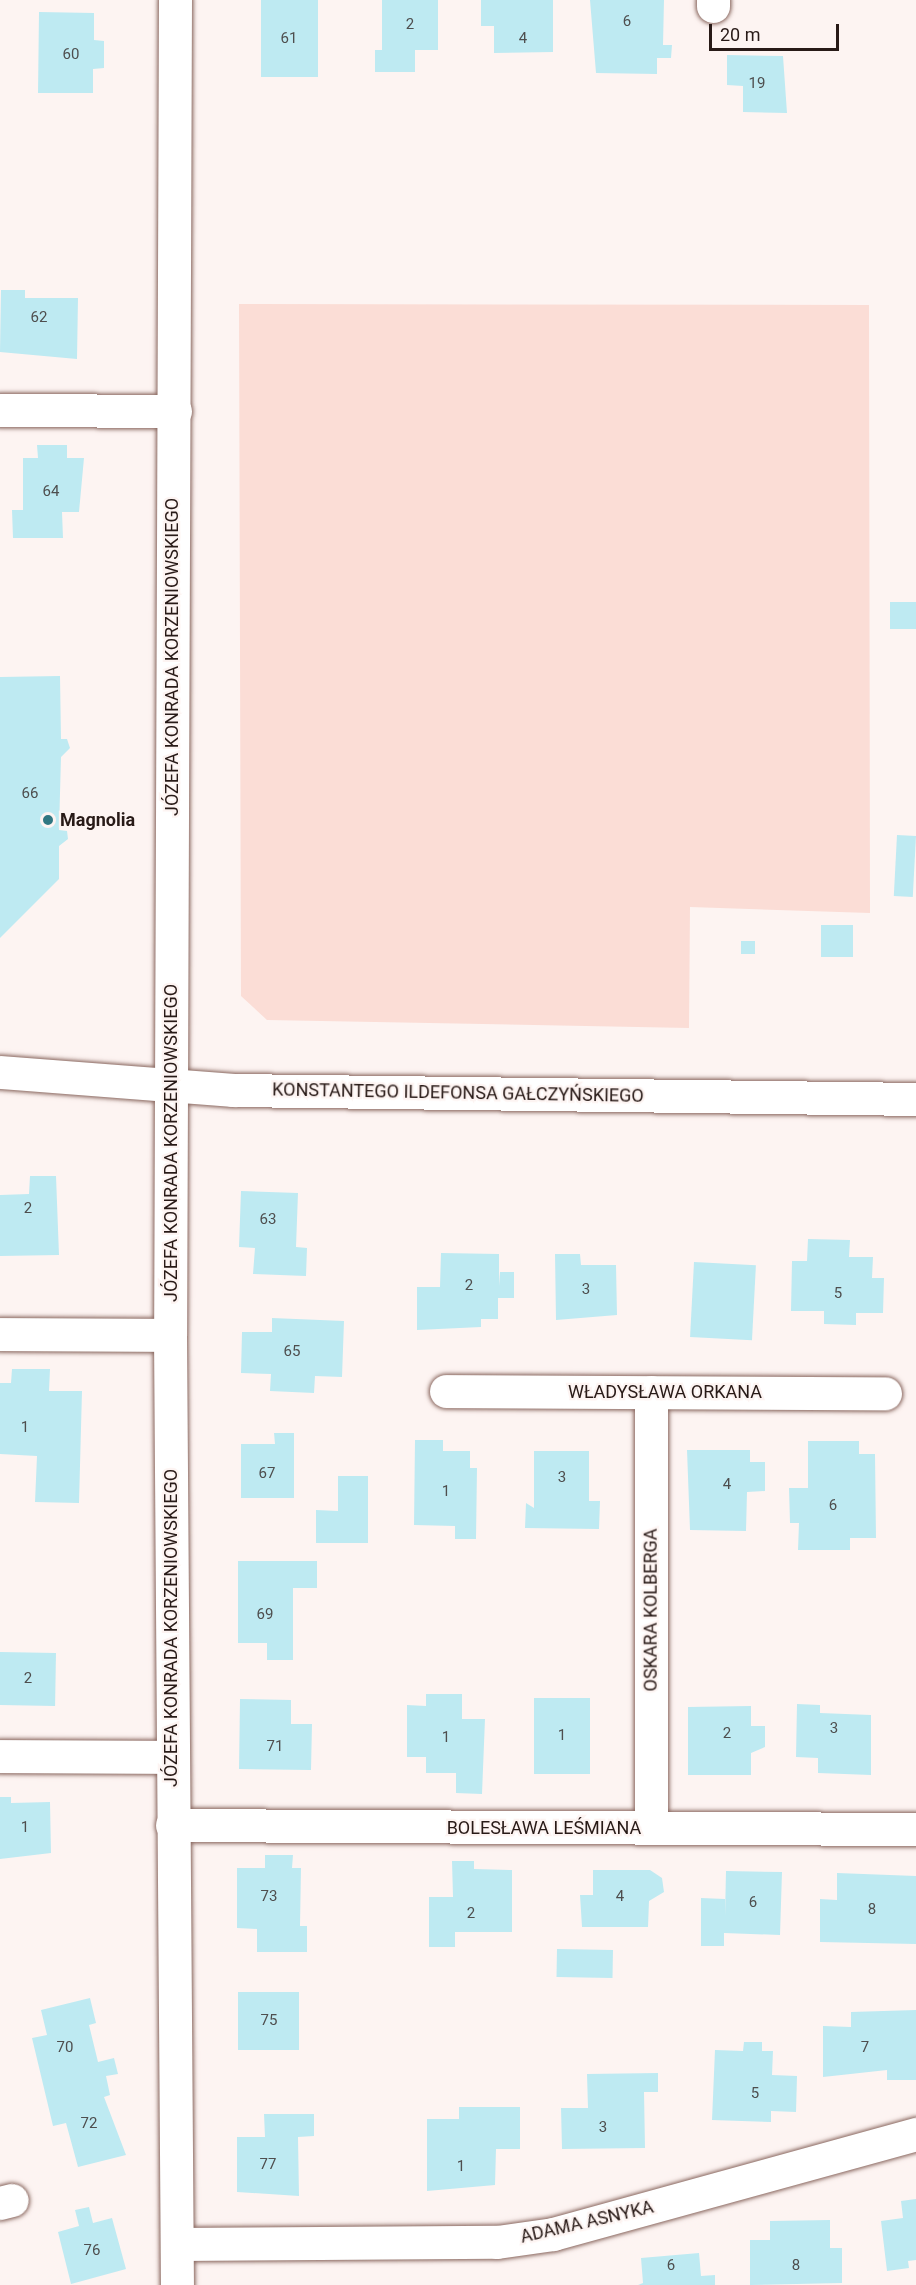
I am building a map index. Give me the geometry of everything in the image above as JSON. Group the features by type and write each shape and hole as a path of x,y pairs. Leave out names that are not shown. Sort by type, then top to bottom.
{"street":[{"name":"JÓZEFA KONRADA KORZENIOWSKIEGO","path":"175,0 170,1335 177,2285"},
{"path":"0,410 175,411"},
{"name":"KONSTANTEGO ILDEFONSA GAŁCZYŃSKIEGO","path":"0,1072 171,1087 916,1099"},
{"path":"0,1334 170,1335"},
{"name":"WŁADYSŁAWA ORKANA","path":"446,1391 885,1393"},
{"name":"OSKARA KOLBERGA","path":"651,1392 651,1828"},
{"path":"0,1756 172,1757"},
{"name":"BOLESŁAWA LEŚMIANA","path":"172,1825 916,1829"},
{"name":"ADAMA ASNYKA","path":"177,2244 497,2242 553,2234 916,2134"}],"shaded area":[{"path":"239,304 869,305 870,913 690,907 689,1028 267,1020 241,996"}],"building":[{"path":"261,0 318,0 318,77 261,77"},
{"path":"382,0 438,0 438,50 415,50 415,72 375,72 375,50 382,50"},
{"path":"481,0 553,0 553,52 494,53 494,26 481,26"},
{"path":"590,0 664,0 663,45 672,45 671,58 657,58 657,74 596,73"},
{"path":"39,12 94,13 94,40 104,41 104,68 93,69 93,93 38,93"},
{"path":"727,55 783,56 787,113 743,112 743,86 727,85"},
{"path":"1,290 25,290 25,298 78,298 77,359 0,352"},
{"path":"37,445 67,445 67,458 84,458 79,512 62,512 63,538 13,538 12,510 23,510 23,458 38,458"},
{"path":"890,602 916,602 916,629 890,629"},
{"path":"60,676 61,739 67,739 70,748 61,757 59,830 67,831 68,839 59,846 59,879 0,938 0,677"},
{"path":"897,835 916,836 913,897 894,896"},
{"path":"821,925 853,925 853,957 821,957"},
{"path":"741,941 755,941 755,954 741,954"},
{"path":"30,1176 56,1176 59,1255 0,1256 0,1195 29,1194"},
{"path":"241,1191 298,1193 296,1247 307,1248 306,1276 253,1274 255,1248 239,1247"},
{"path":"808,1239 850,1240 849,1257 873,1257 872,1278 884,1278 883,1313 856,1313 856,1325 824,1324 824,1311 791,1311 792,1261 807,1261"},
{"path":"441,1253 499,1254 499,1286 500,1272 514,1272 514,1298 498,1298 498,1319 481,1319 481,1327 417,1330 417,1287 440,1287"},
{"path":"555,1254 580,1254 581,1265 616,1265 617,1315 556,1320"},
{"path":"694,1262 756,1265 752,1340 690,1337"},
{"path":"272,1318 344,1321 342,1377 315,1376 314,1393 270,1391 271,1374 241,1373 242,1332 272,1332"},
{"path":"12,1369 50,1369 49,1391 82,1391 79,1503 35,1502 37,1456 0,1454 0,1383 11,1383"},
{"path":"274,1433 294,1433 294,1498 241,1498 241,1444 275,1444"},
{"path":"415,1440 443,1440 443,1451 470,1451 470,1468 477,1468 476,1539 455,1539 455,1526 414,1525"},
{"path":"808,1441 859,1441 859,1454 875,1454 876,1538 850,1538 850,1550 798,1550 799,1523 790,1523 789,1488 808,1488"},
{"path":"687,1450 750,1450 750,1462 765,1462 765,1491 747,1492 746,1531 690,1530"},
{"path":"534,1451 589,1451 589,1501 600,1501 599,1529 525,1528 526,1503 534,1508"},
{"path":"338,1476 368,1476 368,1543 316,1543 316,1510 338,1511"},
{"path":"238,1561 317,1561 317,1588 293,1588 293,1660 267,1660 267,1643 238,1643"},
{"path":"0,1652 56,1653 55,1706 0,1705"},
{"path":"426,1694 462,1694 462,1719 485,1719 482,1794 456,1793 456,1773 426,1773 426,1757 407,1757 407,1705 426,1706"},
{"path":"534,1698 590,1698 590,1774 534,1774"},
{"path":"240,1699 291,1700 291,1724 312,1724 311,1770 239,1769"},
{"path":"797,1704 820,1705 820,1713 871,1715 871,1775 818,1773 818,1758 796,1757"},
{"path":"751,1706 751,1726 765,1726 765,1747 751,1753 751,1775 688,1775 688,1707"},
{"path":"0,1797 11,1797 11,1803 50,1802 51,1853 0,1859"},
{"path":"265,1855 293,1855 292,1868 301,1868 300,1926 307,1926 307,1952 257,1952 257,1929 237,1928 237,1868 265,1868"},
{"path":"452,1861 474,1861 474,1869 512,1870 512,1932 455,1932 455,1947 429,1947 429,1897 453,1897"},
{"path":"593,1870 650,1870 662,1878 664,1892 649,1901 648,1927 582,1927 580,1895 593,1895"},
{"path":"726,1871 782,1872 780,1935 724,1933 724,1946 701,1946 701,1898 725,1899 725,1916"},
{"path":"837,1873 916,1876 916,1944 820,1942 820,1899 837,1900"},
{"path":"557,1949 613,1950 613,1978 557,1977"},
{"path":"238,1992 299,1992 299,2050 238,2050"},
{"path":"90,1998 96,2023 89,2025 98,2062 114,2058 118,2074 106,2076 110,2095 104,2097 126,2155 78,2167 66,2123 53,2126 32,2038 47,2035 41,2010"},
{"path":"916,2010 916,2080 887,2080 887,2070 823,2077 823,2026 851,2027 851,2012"},
{"path":"744,2042 762,2042 762,2051 773,2051 772,2075 797,2076 796,2112 771,2111 771,2122 712,2120 715,2050 743,2051"},
{"path":"658,2073 658,2092 644,2092 645,2148 562,2149 561,2108 588,2108 587,2074"},
{"path":"459,2107 520,2107 520,2149 496,2149 495,2185 427,2191 427,2119 459,2119"},
{"path":"264,2114 314,2114 314,2136 298,2137 299,2196 237,2192 237,2137 265,2137"},
{"path":"916,2199 916,2260 908,2261 909,2268 887,2271 881,2221 903,2218 901,2201"},
{"path":"89,2207 93,2223 112,2218 126,2269 71,2284 58,2232 79,2226 75,2210"},
{"path":"830,2220 830,2248 842,2248 842,2283 750,2285 750,2240 770,2240 770,2221"},
{"path":"699,2253 701,2276 715,2275 715,2285 638,2285 643,2283 641,2258"}],"place":[{"name":"Magnolia","path":"48,820"}]}
